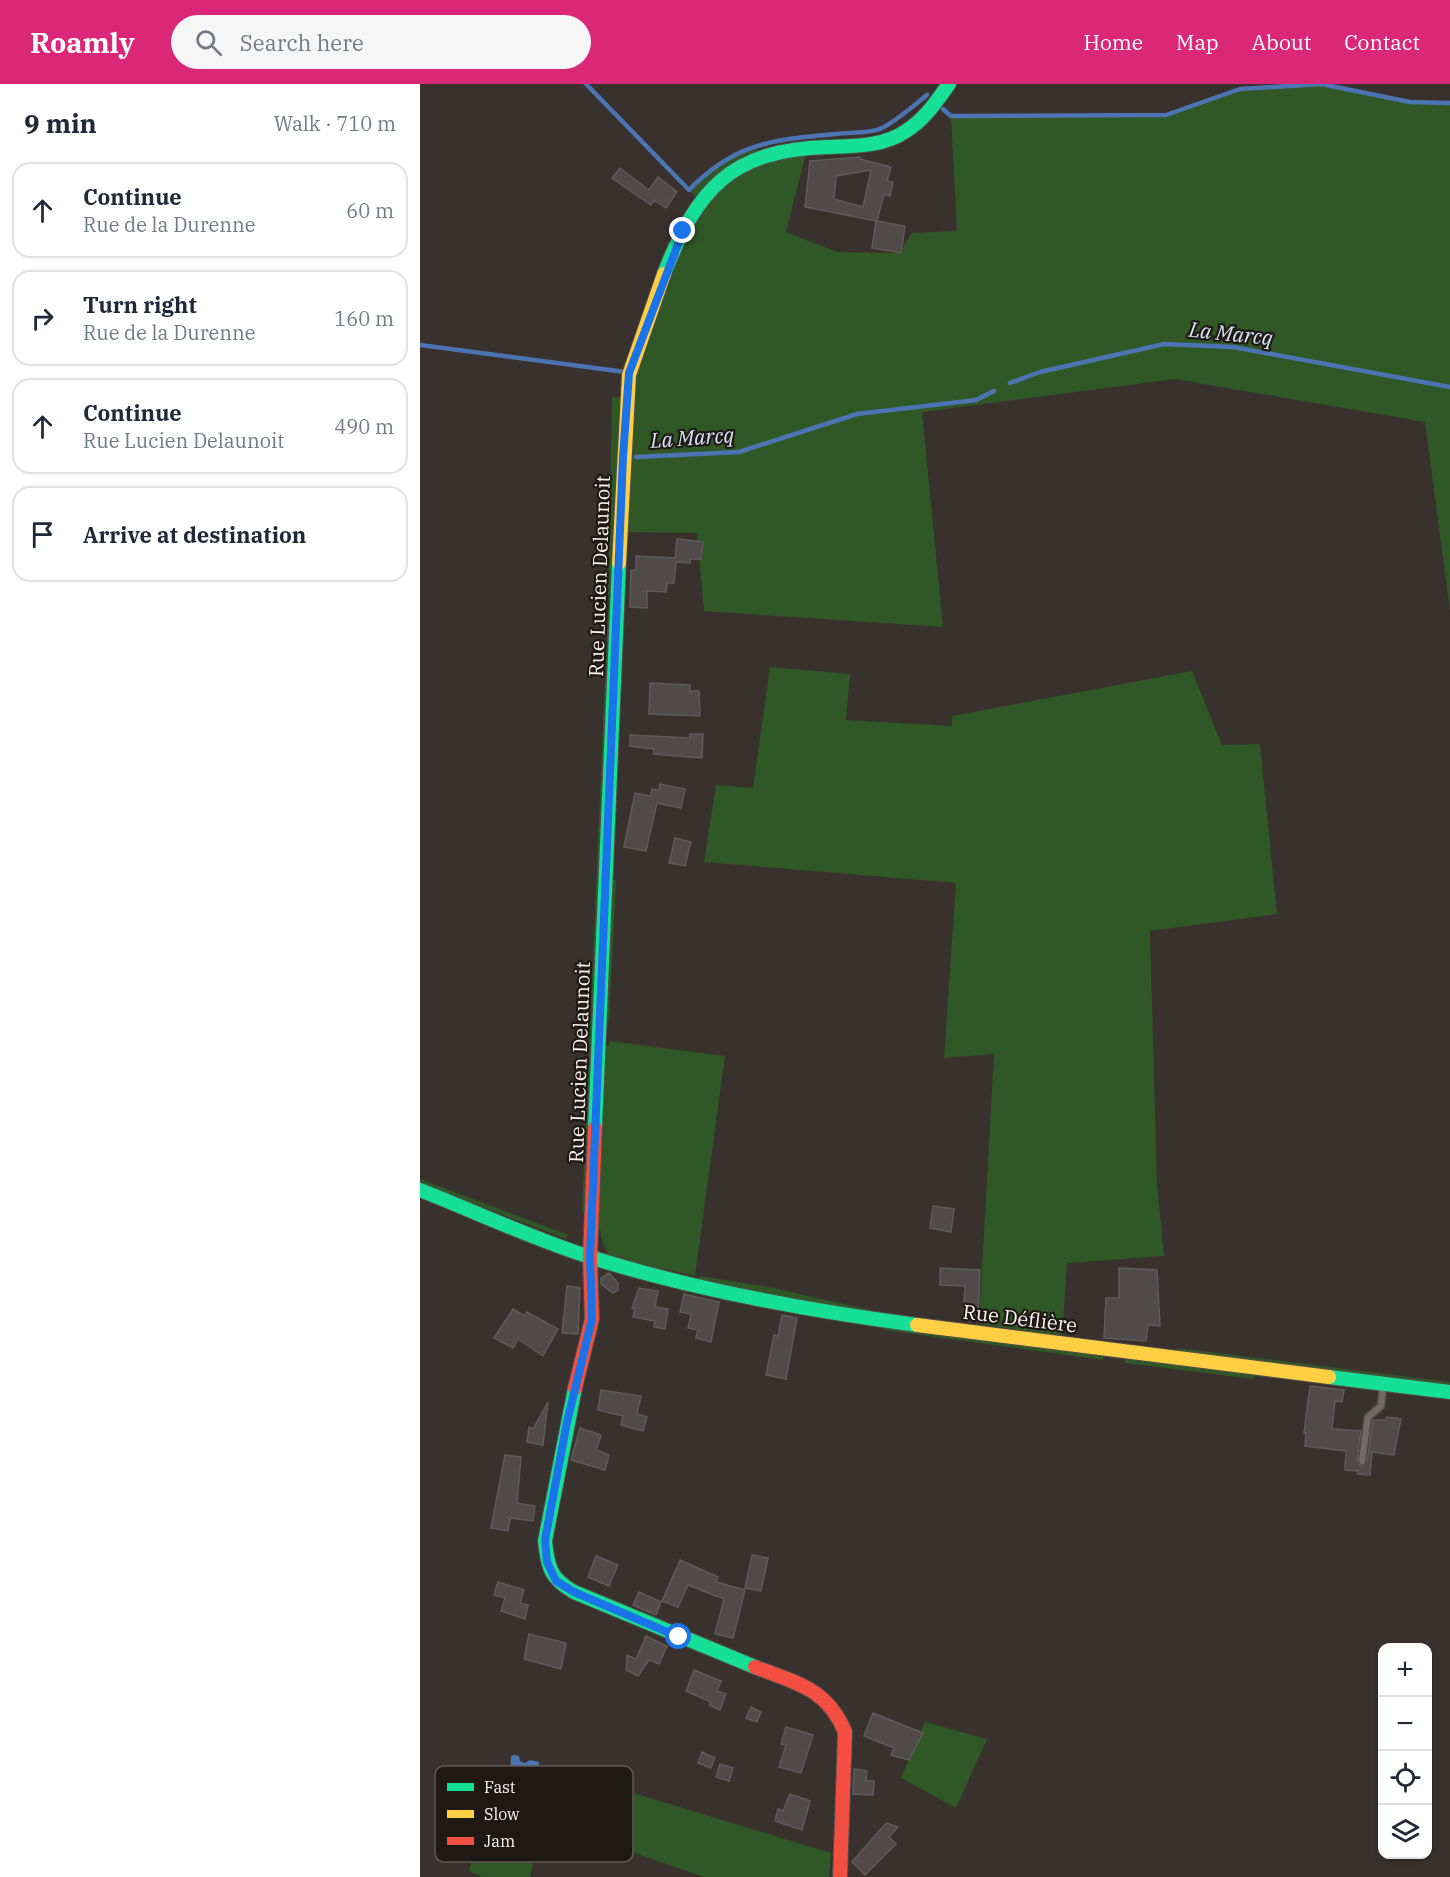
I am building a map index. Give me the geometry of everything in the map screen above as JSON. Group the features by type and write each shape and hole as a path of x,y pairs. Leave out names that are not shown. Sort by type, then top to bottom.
{"street":[{"name":"Rue Lucien Delaunoit","path":"840,1877 845,1732 837,1712 825,1698 786,1678 679,1637 574,1592 556,1581 547,1562 547,1530 567,1422 592,1319 590,1257 623,457 629,373 683,231 710,190 730,171 753,159 781,152 859,148 886,142 931,112 949,84"},
{"name":"Rue Déflière","path":"420,1190 590,1257 747,1296 862,1317 1450,1392"}],"lane":[{"path":"1362,1461 1368,1417 1381,1406 1383,1384"}],"green space":[{"path":"1321,84 1410,102 1450,103 1450,611 1425,422 1175,379 922,412 943,627 704,611 697,533 622,532 629,373 668,266 730,171 807,149 786,232 837,252 899,253 912,233 957,231 951,116 1166,115 1240,89"},
{"path":"756,145 759,152 695,197 691,192 721,161"},
{"path":"612,397 621,397 613,596 608,594"},
{"path":"608,611 613,611 587,1212 582,1211"},
{"path":"770,667 850,674 846,720 952,726 952,716 1192,671 1222,745 1260,744 1277,914 1150,931 1157,1184 1164,1256 1067,1263 1062,1337 979,1324 994,1054 944,1058 956,883 704,862 716,785 753,788"},
{"path":"612,878 616,881 609,1022 605,1023"},
{"path":"610,1041 725,1056 695,1276 609,1257 601,1238 601,1231 597,1231 605,1046 609,1046"},
{"path":"420,1179 568,1235 566,1239 420,1183"},
{"path":"700,1276 773,1288 871,1310 871,1314 700,1280"},
{"path":"883,1327 1104,1354 1103,1360 884,1330"},
{"path":"1177,1348 1450,1382 1450,1386 1177,1351"},
{"path":"1125,1357 1301,1381 1255,1376 1254,1379 1125,1363"},
{"path":"925,1722 987,1739 956,1808 901,1778"},
{"path":"633,1793 831,1853 829,1877 704,1877 633,1852"},
{"path":"471,1862 533,1862 530,1877 482,1877 469,1871"}],"water":[{"path":"511,1756 519,1756 520,1761 525,1763 530,1760 539,1762 538,1766 510,1766"}],"building":[{"path":"860,157 860,159 891,167 887,181 893,182 890,196 884,194 877,221 905,226 901,253 872,248 876,221 805,207 810,161","holes":["871,170 863,207 834,199 836,176"]},
{"path":"620,168 649,190 658,177 677,192 666,208 654,200 651,205 612,178"},
{"path":"677,539 703,542 701,559 690,559 690,563 676,562 674,583 667,583 666,592 647,591 647,608 630,607 631,570 636,570 636,556 675,558"},
{"path":"650,683 690,685 690,691 699,691 700,716 649,714"},
{"path":"690,734 703,734 702,758 654,754 654,749 630,746 630,735 690,738"},
{"path":"660,784 685,789 681,808 657,803 646,851 624,847 635,793 651,796 652,789 659,790"},
{"path":"675,838 691,842 685,866 669,863"},
{"path":"933,1206 954,1209 951,1232 930,1228"},
{"path":"940,1268 980,1270 978,1322 963,1320 965,1286 940,1285"},
{"path":"1119,1268 1157,1270 1160,1326 1148,1325 1146,1341 1104,1338 1106,1298 1119,1298"},
{"path":"609,1273 618,1283 618,1290 613,1293 601,1284 601,1278"},
{"path":"567,1286 580,1288 578,1334 562,1333"},
{"path":"639,1288 658,1291 655,1307 668,1309 665,1329 654,1327 655,1321 633,1317 635,1309 632,1308"},
{"path":"684,1294 719,1302 711,1342 696,1338 698,1330 688,1328 691,1314 680,1312"},
{"path":"513,1309 525,1316 527,1312 558,1329 543,1356 518,1339 513,1348 494,1338"},
{"path":"782,1315 797,1318 786,1379 766,1375 774,1335 778,1336"},
{"path":"1310,1386 1344,1390 1342,1402 1335,1401 1332,1429 1361,1431 1357,1460 1361,1466 1367,1462 1373,1420 1386,1420 1387,1417 1401,1419 1394,1455 1372,1452 1370,1475 1358,1474 1358,1471 1345,1470 1346,1451 1305,1446 1306,1433 1304,1433"},
{"path":"601,1390 641,1396 637,1414 647,1417 643,1431 621,1425 623,1416 598,1410"},
{"path":"548,1402 543,1445 527,1442 529,1427 533,1429"},
{"path":"580,1428 601,1435 596,1450 609,1455 605,1470 571,1460"},
{"path":"505,1455 521,1457 517,1503 535,1506 533,1521 510,1518 508,1531 491,1528"},
{"path":"752,1555 768,1558 761,1591 745,1588"},
{"path":"596,1556 618,1565 609,1586 588,1577"},
{"path":"680,1560 718,1577 716,1582 745,1590 733,1638 715,1634 724,1599 688,1585 678,1607 662,1601"},
{"path":"498,1582 524,1590 520,1603 528,1605 525,1619 501,1611 505,1598 494,1595"},
{"path":"639,1592 661,1602 656,1615 633,1605"},
{"path":"529,1634 566,1643 561,1669 524,1659"},
{"path":"646,1636 667,1646 659,1664 649,1660 638,1676 626,1670 627,1655 636,1659"},
{"path":"694,1670 721,1681 717,1691 726,1694 720,1710 709,1705 711,1702 686,1691"},
{"path":"751,1707 761,1712 757,1722 746,1718"},
{"path":"873,1713 923,1733 909,1760 891,1755 894,1748 864,1736"},
{"path":"786,1727 813,1735 801,1773 779,1767 786,1745 781,1744"},
{"path":"702,1752 715,1758 711,1768 698,1763"},
{"path":"720,1764 733,1768 729,1781 716,1777"},
{"path":"854,1769 867,1771 866,1781 874,1781 873,1795 853,1794"},
{"path":"790,1794 810,1801 802,1830 775,1821 778,1809 783,1811"},
{"path":"886,1823 898,1827 889,1837 896,1844 865,1875 852,1862"}],"waterway":[{"path":"586,84 689,190 723,162 756,146 793,139 877,130 894,121 927,95"},
{"path":"943,109 951,116 1166,115 1240,89 1321,84 1410,102 1450,103"},
{"name":"La Marcq","path":"1010,383 1040,372 1164,344 1233,347 1450,387"},
{"name":"La Marcq","path":"420,345 625,372"},
{"name":"La Marcq","path":"636,457 739,452 857,414 976,400 994,391"}],"traffic: fast":[{"path":"664,274 690,219 705,197 722,180 742,166 766,156 794,150 857,146 888,140 919,121 949,84"},
{"path":"595,1128 619,563"},
{"path":"420,1190 547,1242 629,1269 752,1298 917,1325"},
{"path":"1329,1377 1450,1392"},
{"path":"575,1388 545,1541 547,1558 555,1577 574,1592 755,1667"}],"traffic: slow":[{"path":"619,563 629,375 664,274"},
{"path":"917,1325 1329,1377"}],"traffic: jam":[{"path":"575,1388 592,1319 590,1257 595,1128"},
{"path":"755,1667 797,1683 819,1696 838,1717 845,1732 840,1877"}],"route":[{"path":"679,1637 574,1592 556,1581 547,1562 545,1540 567,1422 592,1319 590,1257 622,532 623,457 629,373 683,231"}]}
